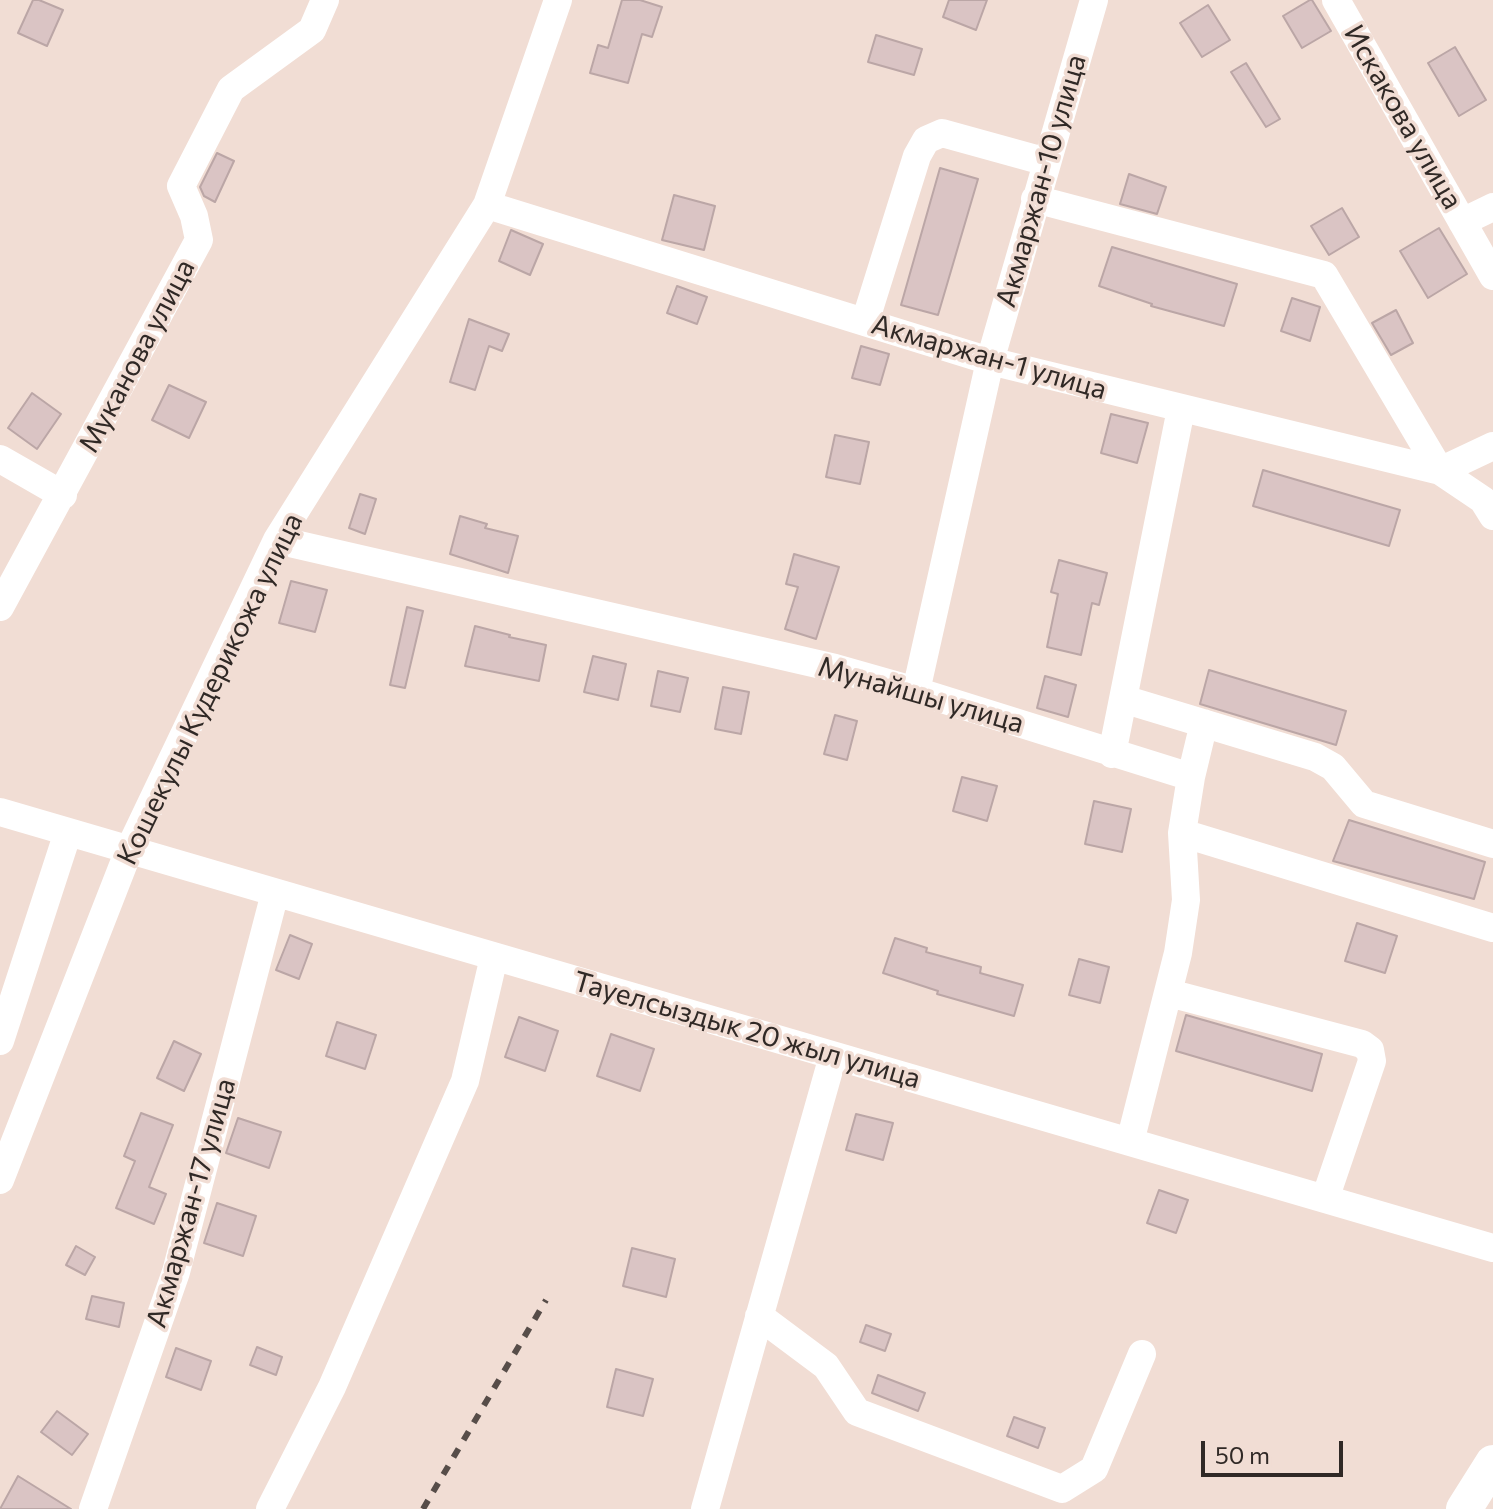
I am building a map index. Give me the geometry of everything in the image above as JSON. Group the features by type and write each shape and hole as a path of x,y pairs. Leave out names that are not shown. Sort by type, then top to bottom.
{"main road":[{"path":"1464,1509 1493,1463"}],"street":[{"name":"Муканова улица","path":"0,607 199,240 194,216 181,186 231,89 312,30 325,0"},
{"name":"Кошекулы Кудерикожа улица","path":"0,1180 129,850 277,540 487,205 558,0"},
{"name":"Акмаржан-10 улица","path":"916,691 990,361 1094,0"},
{"name":"Искакова улица","path":"1336,0 1493,276"},
{"path":"865,322 917,156 926,140 942,133 1047,162"},
{"path":"1035,199 1324,275 1440,471 1483,500 1493,516"},
{"name":"Акмаржан-1 улица","path":"487,205 990,361 1440,471"},
{"path":"1462,222 1493,207"},
{"path":"1112,754 1181,409"},
{"path":"1440,471 1493,446"},
{"path":"0,459 63,495"},
{"name":"Мунайшы улица","path":"277,540 835,668 1191,777"},
{"path":"1123,699 1315,757 1333,767 1364,804 1493,844"},
{"path":"1130,1142 1169,993 1186,900 1182,833 1204,723"},
{"name":"Тауелсыздык 20 жыл улица","path":"0,812 1493,1248"},
{"path":"0,1041 68,832"},
{"path":"1182,833 1493,928"},
{"name":"Акмаржан-17 улица","path":"93,1509 176,1272 275,893"},
{"path":"270,1509 332,1387 465,1081 494,957"},
{"path":"1169,993 1362,1044 1370,1050 1372,1061 1325,1199"},
{"path":"705,1509 833,1056"},
{"path":"759,1316 826,1366 857,1412 1062,1489 1094,1469 1142,1354"}],"building":[{"path":"33,0 63,10 47,46 18,33"},
{"path":"622,0 640,0 662,7 652,37 642,34 628,83 590,73 598,45 608,48"},
{"path":"949,0 987,0 976,30 943,17"},
{"path":"1310,0 1331,31 1302,48 1283,16"},
{"path":"1208,5 1230,40 1202,57 1180,23"},
{"path":"876,35 922,49 914,75 868,62"},
{"path":"1455,47 1486,100 1459,116 1428,63"},
{"path":"1246,63 1280,119 1266,127 1231,72"},
{"path":"217,153 234,161 215,202 204,196 200,187"},
{"path":"940,168 978,179 938,315 901,305"},
{"path":"1129,174 1166,187 1157,214 1120,204"},
{"path":"674,195 715,206 704,250 662,240"},
{"path":"1342,208 1359,237 1329,255 1311,226"},
{"path":"1439,228 1467,274 1428,298 1400,251"},
{"path":"511,230 543,244 530,275 499,261"},
{"path":"1112,247 1237,284 1224,326 1151,306 1099,286"},
{"path":"677,286 707,297 697,324 667,313"},
{"path":"1292,298 1320,307 1310,341 1281,331"},
{"path":"1396,310 1413,343 1391,355 1372,323"},
{"path":"469,319 509,334 502,351 489,346 475,390 450,382"},
{"path":"861,346 889,354 880,385 852,378"},
{"path":"169,385 206,402 189,438 152,420"},
{"path":"32,393 61,414 37,449 8,428"},
{"path":"1111,414 1148,423 1137,463 1101,453"},
{"path":"835,435 869,442 860,484 826,477"},
{"path":"1263,470 1400,510 1389,546 1253,506"},
{"path":"360,494 376,499 365,534 349,528"},
{"path":"460,516 487,524 485,528 518,536 508,573 450,554"},
{"path":"794,554 839,567 816,639 785,629 798,587 786,584"},
{"path":"1059,560 1107,573 1099,605 1092,603 1081,655 1047,647 1058,594 1051,592"},
{"path":"291,581 327,590 315,632 279,623"},
{"path":"407,607 423,611 405,688 390,685"},
{"path":"475,626 546,645 539,681 465,666"},
{"path":"593,656 626,664 618,700 584,692"},
{"path":"1209,670 1346,711 1336,745 1200,704"},
{"path":"658,671 688,678 680,712 651,706"},
{"path":"1045,676 1076,685 1068,717 1037,708"},
{"path":"723,687 749,692 741,734 715,729"},
{"path":"835,715 857,721 847,760 824,754"},
{"path":"962,777 997,786 987,821 953,811"},
{"path":"1094,801 1131,809 1122,852 1085,844"},
{"path":"1349,820 1485,862 1474,899 1333,861"},
{"path":"1357,923 1397,936 1385,973 1345,961"},
{"path":"290,935 312,944 299,979 276,970"},
{"path":"895,938 927,948 926,952 981,967 980,973 1023,985 1014,1016 937,994 938,991 883,973"},
{"path":"1079,959 1109,967 1100,1003 1069,995"},
{"path":"1186,1015 1322,1054 1312,1091 1176,1051"},
{"path":"519,1017 558,1031 545,1071 505,1057"},
{"path":"337,1022 376,1035 365,1069 326,1056"},
{"path":"611,1034 654,1049 640,1091 597,1076"},
{"path":"174,1041 201,1054 184,1091 157,1078"},
{"path":"141,1113 173,1125 149,1187 166,1194 154,1224 116,1208 135,1161 124,1156"},
{"path":"856,1114 893,1123 883,1160 846,1150"},
{"path":"238,1118 281,1132 269,1168 226,1153"},
{"path":"1159,1190 1188,1200 1176,1233 1147,1223"},
{"path":"217,1203 256,1216 243,1256 204,1243"},
{"path":"76,1246 95,1257 85,1275 66,1265"},
{"path":"632,1248 675,1259 666,1297 623,1286"},
{"path":"92,1296 124,1303 119,1327 86,1319"},
{"path":"866,1325 891,1334 885,1351 860,1342"},
{"path":"257,1347 282,1357 276,1375 250,1365"},
{"path":"176,1348 211,1361 201,1390 166,1377"},
{"path":"616,1369 653,1379 643,1416 607,1407"},
{"path":"878,1375 925,1393 918,1411 872,1393"},
{"path":"57,1411 88,1434 72,1455 41,1432"},
{"path":"1014,1417 1045,1428 1038,1448 1007,1436"},
{"path":"18,1476 71,1509 0,1509"}],"railway":[{"path":"423,1509 546,1300"}]}
